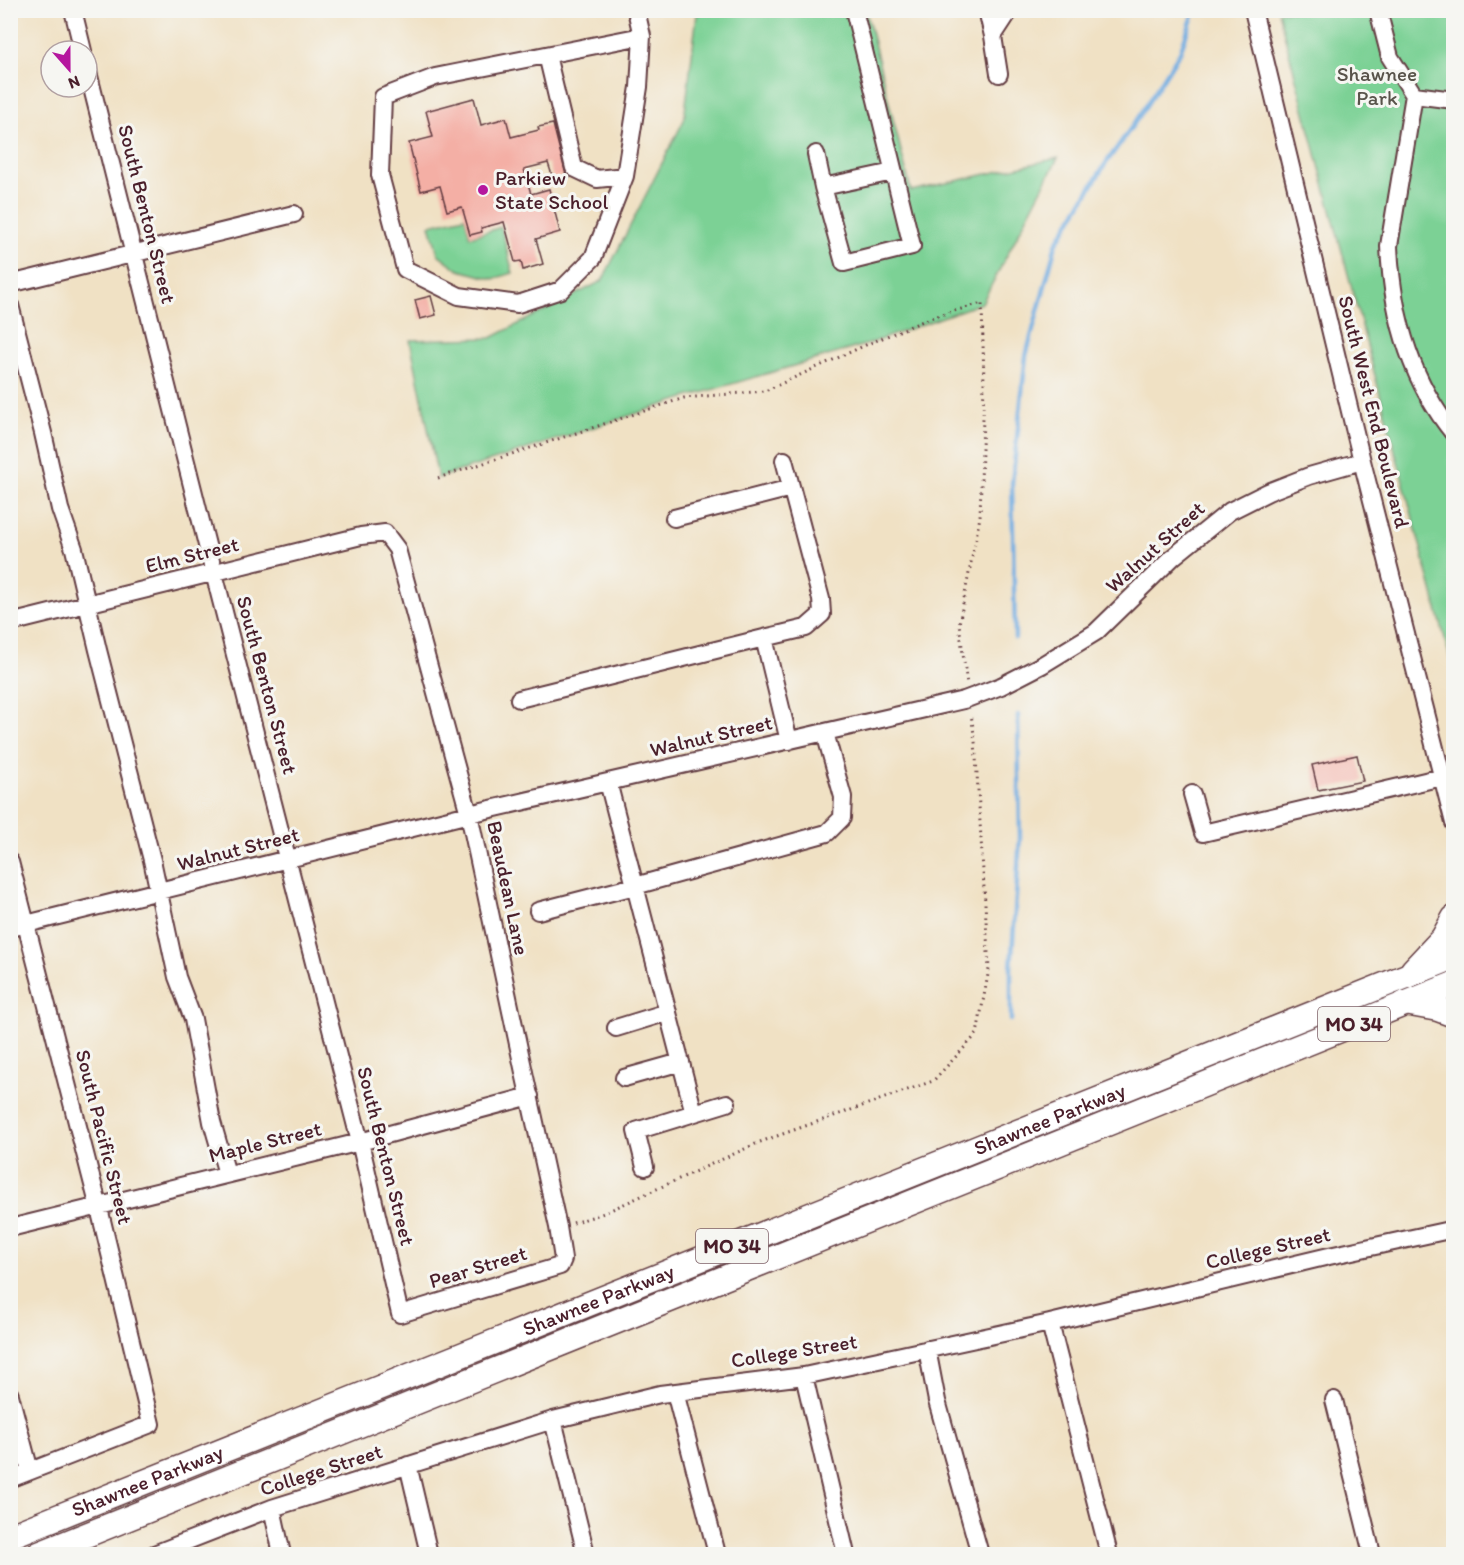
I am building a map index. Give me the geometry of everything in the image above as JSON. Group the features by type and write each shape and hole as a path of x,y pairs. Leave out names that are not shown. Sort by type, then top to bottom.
{"highway":[{"path":"1407,975 1443,938 1454,918"},
{"name":"Shawnee Parkway","path":"10,1536 1454,957"},
{"name":"Shawnee Parkway","path":"39,1554 1454,984"},
{"path":"1405,1003 1438,1009 1454,1015"}],"street":[{"path":"73,10 80,39"},
{"path":"636,10 642,36 639,87 625,176 593,258 561,290 518,304 459,296 405,269 381,174 383,97 435,77 642,36"},
{"path":"816,154 844,262 912,246 854,10"},
{"path":"987,10 999,74"},
{"path":"993,36 1010,10"},
{"name":"South West End Boulevard","path":"1253,10 1362,461 1454,823"},
{"path":"1378,10 1390,57 1414,95 1389,246 1391,279 1398,320 1424,389 1454,434"},
{"path":"547,55 574,168 597,179 625,176"},
{"path":"1414,95 1454,100"},
{"name":"South Benton Street","path":"95,99 360,1142 400,1314"},
{"path":"823,187 893,172"},
{"path":"10,284 294,214"},
{"path":"10,305 60,509 74,549 86,605 152,860 177,977 193,1019 212,1122 227,1174"},
{"path":"519,699 806,628 822,614 821,598 783,460"},
{"name":"Walnut Street","path":"18,926 470,814 969,698 1001,686 1042,665 1096,632 1173,557 1230,511 1268,492 1309,476 1362,461"},
{"path":"674,518 791,488"},
{"name":"Elm Street","path":"10,623 361,536 385,533"},
{"name":"Beaudean Lane","path":"385,533 397,549 470,814 563,1259"},
{"path":"764,638 789,741"},
{"path":"538,912 827,833 842,818 843,797 825,733"},
{"path":"1192,794 1203,833 1442,777"},
{"path":"608,782 694,1113"},
{"name":"South Pacific Street","path":"10,862 18,926 98,1206 151,1424 30,1471"},
{"path":"616,1028 668,1012"},
{"path":"624,1078 681,1062"},
{"name":"Maple Street","path":"10,1228 360,1142 530,1095"},
{"path":"645,1167 636,1131 727,1103"},
{"name":"College Street","path":"154,1554 272,1508 553,1420 660,1394 804,1376 1050,1323 1454,1229"},
{"name":"Pear Street","path":"400,1314 560,1266 563,1259"},
{"path":"1050,1323 1109,1554"},
{"path":"927,1349 937,1401 980,1554"},
{"path":"804,1376 846,1554"},
{"path":"675,1392 717,1554"},
{"path":"10,1395 30,1471 10,1479"},
{"path":"1334,1400 1372,1554"},
{"path":"553,1420 586,1554"},
{"path":"408,1465 429,1554"},
{"path":"272,1508 282,1554"}],"path":[{"path":"438,478 684,398 765,391 930,318 982,303 984,383 980,517 959,624 975,741 988,969 977,1034 933,1081 760,1143 604,1213 558,1227"}],"green space":[{"path":"713,10 866,11 911,191 1058,158 982,303 868,344 684,398 438,478 410,340 491,338 602,281 684,120 697,14"},
{"name":"Shawnee Park","path":"1278,11 1453,11 1453,669"},
{"path":"465,217 470,237 501,227 513,273 493,279 459,270 438,254 430,225"}],"building":[{"name":"Parkiew State School","path":"474,98 481,125 506,118 511,137 553,124 566,175 553,178 548,163 524,169 531,194 549,189 560,232 536,239 543,264 523,270 521,261 515,262 504,222 481,228 482,232 470,235 462,207 447,211 440,186 421,191 409,143 433,137 426,111"},
{"path":"431,296 436,315 420,319 415,300"},
{"path":"1357,755 1363,781 1318,790 1312,765"}],"waterway":[{"path":"1015,638 1012,483 1026,356 1056,244 1104,166 1180,52 1195,10"},
{"path":"1011,1020 1011,969 1020,838 1018,715"}],"place":[{"name":"Parkiew State School","path":"483,190"}]}
